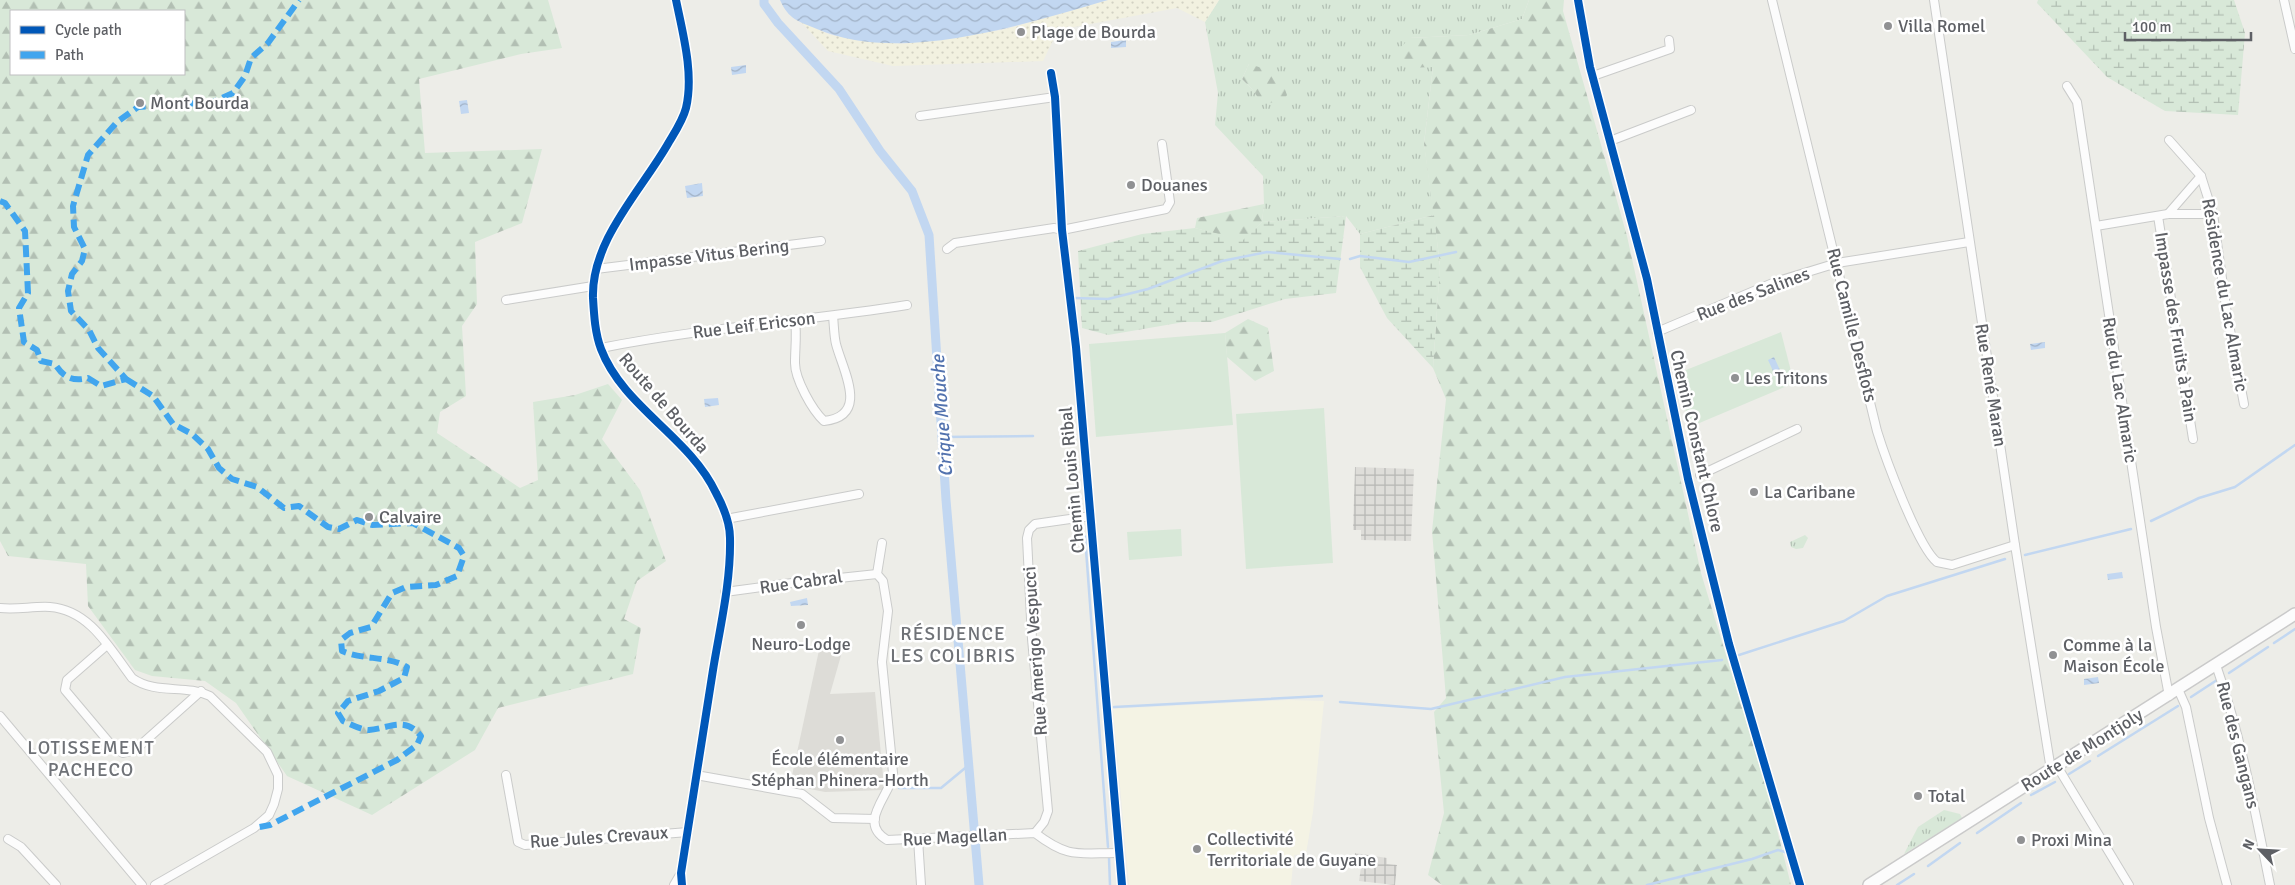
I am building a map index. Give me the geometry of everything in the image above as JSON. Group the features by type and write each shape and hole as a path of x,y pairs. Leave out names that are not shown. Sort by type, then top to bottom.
{"main road":[{"name":"Route de Montjoly","path":"1869,885 2174,693 2295,614"}],"street":[{"name":"Route de Bourda","path":"676,0 684,42 688,89 685,110 651,173 626,206 609,235 596,269 593,286 596,329 601,348 615,375 688,450 716,492 730,536 725,592 681,873 682,885"},
{"name":"Chemin Constant Chlore","path":"1578,0 1593,76 1647,280 1688,479 1729,644 1800,885"},
{"name":"Rue Camille Desflots","path":"1772,0 1884,452 1930,555 1938,562 1952,565 2015,545"},
{"name":"Rue René Maran","path":"1934,0 2015,545 2054,768"},
{"path":"2284,0 2295,49"},
{"path":"1593,76 1670,49 1669,40"},
{"name":"Chemin Louis Ribal","path":"1051,73 1055,97 1062,230 1076,347 1122,885"},
{"name":"Rue du Lac Almaric","path":"2066,86 2077,102 2156,627 2174,693 2186,707 2209,818 2227,885"},
{"path":"920,116 1055,97"},
{"path":"1610,141 1691,110"},
{"name":"Résidence du Lac Almaric","path":"2169,140 2201,176 2213,214 2227,314 2244,404"},
{"path":"947,250 955,243 1054,228 1062,230 1166,209 1170,202 1162,144"},
{"path":"2168,214 2201,176"},
{"path":"2096,226 2168,214 2213,214"},
{"name":"Impasse des Fruits à Pain","path":"2158,216 2193,439"},
{"name":"Impasse Vitus Bering","path":"596,269 821,241"},
{"name":"Rue des Salines","path":"1657,332 1775,282 1837,263 1969,242"},
{"path":"506,300 593,286"},
{"name":"Rue Leif Ericson","path":"601,348 657,337 833,316 907,305"},
{"path":"795,320 797,332 794,365 804,393 815,414 824,420 838,419 848,409 851,388 836,343 833,316"},
{"path":"1700,475 1797,430"},
{"path":"726,519 859,494"},
{"name":"Rue Amerigo Vespucci","path":"1035,833 1044,822 1048,811 1032,639 1027,538 1035,524 1091,516"},
{"path":"696,775 802,794 833,818 875,819 877,805 892,782 893,773 882,662 888,611 883,581 877,574 882,543"},
{"name":"Rue Cabral","path":"725,592 877,574"},
{"path":"0,608 15,610 49,607 65,610 80,616 107,645 132,678 141,684 158,689 201,691 210,696 267,752 278,775 278,789 269,815 254,828 155,885"},
{"path":"107,645 67,680 65,690 113,747 123,753 135,750 201,691"},
{"name":"Rue des Gangans","path":"2216,664 2231,705 2242,750 2270,885"},
{"path":"0,716 142,885"},
{"path":"2054,768 2102,840 2129,885"},
{"name":"Rue Jules Crevaux","path":"506,775 518,842 525,845 680,831 688,832"},
{"name":"Rue Magellan","path":"875,819 880,836 887,840 1035,833"},
{"path":"1035,833 1054,847 1068,853 1119,853"},
{"path":"8,839 21,847 56,885"},
{"path":"918,839 921,885"},
{"name":"Route de Bourda","path":"674,885 681,873"}],"shaded area":[{"path":"1355,467 1414,469 1411,541 1361,540 1361,530 1353,530"},
{"name":"École élémentaire Stéphan Phinera-Horth","path":"821,641 844,645 830,694 875,692 884,786 882,790 825,792 790,785"},
{"path":"1288,700 1324,701 1313,812 1306,854 1294,855 1291,885 1129,885 1113,709"},
{"path":"1355,853 1387,858 1387,864 1397,865 1395,885 1359,881 1361,867 1354,865"}],"green space":[{"path":"0,0 548,0 562,48 521,54 419,79 425,153 542,149 522,223 475,242 477,304 462,326 466,396 440,412 437,433 520,488 538,480 533,402 575,395 608,384 622,400 602,439 640,490 666,561 637,581 624,619 641,628 633,674 498,708 475,750 372,815 287,776 236,703 205,681 152,676 135,670 88,606 86,564 8,556 0,541"},
{"path":"1219,0 1529,0 1522,19 1469,35 1410,38 1433,67 1424,143 1434,215 1360,234 1346,216 1262,222 1264,204 1263,176 1215,125 1218,93 1205,22","holes":["1249,64 1262,102 1242,79"]},
{"path":"1529,0 1564,0 1563,11 1627,236 1701,573 1767,790 1791,885 1442,885 1428,875 1444,813 1434,712 1446,698 1432,531 1446,399 1433,368 1440,264 1424,144 1433,67 1407,68 1394,54 1410,38 1469,35 1522,19"},
{"path":"2038,0 2234,0 2245,33 2238,115 2165,111 2107,77 2037,3"},
{"path":"1249,64 1279,73 1287,95 1282,103 1261,102 1242,79"},
{"path":"1264,204 1262,222 1243,241 1195,228 1197,218"},
{"path":"1434,215 1440,266 1433,368 1387,318 1360,267 1360,234"},
{"path":"1346,216 1336,293 1285,299 1212,322 1184,322 1108,335 1082,328 1078,251 1142,234 1195,228 1243,240 1262,222"},
{"path":"1248,319 1268,328 1274,371 1255,381 1227,357 1225,333"},
{"name":"Les Tritons","path":"1781,332 1794,383 1690,427 1676,374"},
{"path":"1225,333 1233,425 1096,437 1089,344"},
{"path":"1324,408 1333,563 1246,569 1236,414"},
{"path":"1181,529 1182,556 1129,560 1127,532"},
{"path":"1805,535 1808,538 1803,548 1796,549 1791,547 1790,542"},
{"path":"1944,810 1960,814 1962,818 1904,854 1918,827"}],"sand":[{"name":"Plage de Bourda","path":"1108,0 1219,0 1205,22 1177,8 1058,30 1043,61 893,66 828,51 801,22 830,35 902,44 1003,30"}],"water":[{"path":"780,0 1108,0 1039,20 962,37 924,42 886,43 850,39 799,22 787,12"},
{"path":"1126,40 1126,47 1111,48 1111,42"},
{"path":"746,65 746,73 732,75 731,67"},
{"path":"467,100 469,113 461,114 459,101"},
{"path":"702,183 703,196 687,198 685,186"},
{"path":"2045,342 2045,348 2031,350 2030,344"},
{"path":"1774,357 1780,370 1774,373 1768,360"},
{"path":"718,398 719,405 705,407 704,399"},
{"path":"2122,572 2123,578 2108,580 2107,574"},
{"path":"807,598 808,605 791,606 790,602"},
{"path":"2098,677 2099,683 2084,685 2084,679"}],"waterway":[{"name":"Crique Mouche","path":"764,0 764,4 778,23 839,89 880,151 912,191 929,235 946,500 979,885"},
{"path":"1074,298 1108,299 1148,289 1222,261 1267,252 1340,259"},
{"path":"1350,259 1360,256 1409,262 1456,252"},
{"path":"942,437 1033,436"},
{"path":"2151,521 2199,498 2235,487 2295,445"},
{"path":"2025,555 2131,529"},
{"path":"1085,536 1108,847"},
{"path":"1739,655 1844,621 1887,596 2005,559"},
{"path":"2274,643 2295,629"},
{"path":"2229,673 2268,647"},
{"path":"1340,702 1431,709 1565,677 1722,660"},
{"path":"2191,697 2217,680"},
{"path":"1114,707 1322,696"},
{"path":"2098,756 2178,706"},
{"path":"2069,774 2090,761"},
{"path":"899,788 941,788 970,764"},
{"path":"2031,795 2055,782"},
{"path":"1977,833 2021,803"},
{"path":"1928,866 1960,843"},
{"name":"Crique Mouche","path":"1647,885 1752,859 1778,850 1785,852"},
{"path":"1109,858 1110,885"},
{"path":"1897,885 1914,874"}],"marked path":[{"path":"0,201 5,203 25,231 28,293 19,308 24,342 37,350 41,361 55,364 61,372 73,379 88,378 101,386 126,379 98,348 89,330 71,311 68,291 72,274 82,261 85,249 74,227 73,206 88,155 117,122 138,107 213,102 233,93 245,76 251,58 268,43 299,0"},
{"path":"126,379 153,396 173,424 192,434 208,449 219,468 232,479 257,487 284,508 299,506 328,527 339,529 357,520 372,525 413,523 459,548 464,556 457,576 436,585 406,587 392,593 371,627 350,633 341,640 342,651 358,656 392,661 407,667 404,678 379,691 348,701 338,713 343,721 369,730 397,725 409,726 421,736 417,745 397,760 270,825 254,828"}],"cycle path":[{"path":"676,0 688,68 689,82 686,108 674,134 609,236 600,256 593,298 597,337 611,370 640,405 674,438 704,473 721,504 730,533 727,588 681,873 682,885"},
{"path":"1578,0 1590,67 1647,279 1688,479 1729,644 1800,885"},
{"path":"1051,73 1055,97 1062,230 1076,347 1122,885"}],"place":[{"name":"Villa Romel","path":"1888,26"},
{"name":"Plage de Bourda","path":"1021,32"},
{"name":"Mont Bourda","path":"140,103"},
{"name":"Douanes","path":"1131,185"},
{"name":"Les Tritons","path":"1735,378"},
{"name":"La Caribane","path":"1754,492"},
{"name":"Calvaire","path":"369,517"},
{"name":"Neuro-Lodge","path":"801,625"},
{"name":"Comme à la Maison École","path":"2053,655"},
{"name":"École élémentaire Stéphan Phinera-Horth","path":"840,740"},
{"name":"Total","path":"1918,796"},
{"name":"Proxi Mina","path":"2021,840"},
{"name":"Collectivité Territoriale de Guyane","path":"1197,849"}],"district":[{"name":"RÉSIDENCE LES COLIBRIS","path":"953,644"},
{"name":"LOTISSEMENT PACHECO","path":"91,758"}]}
